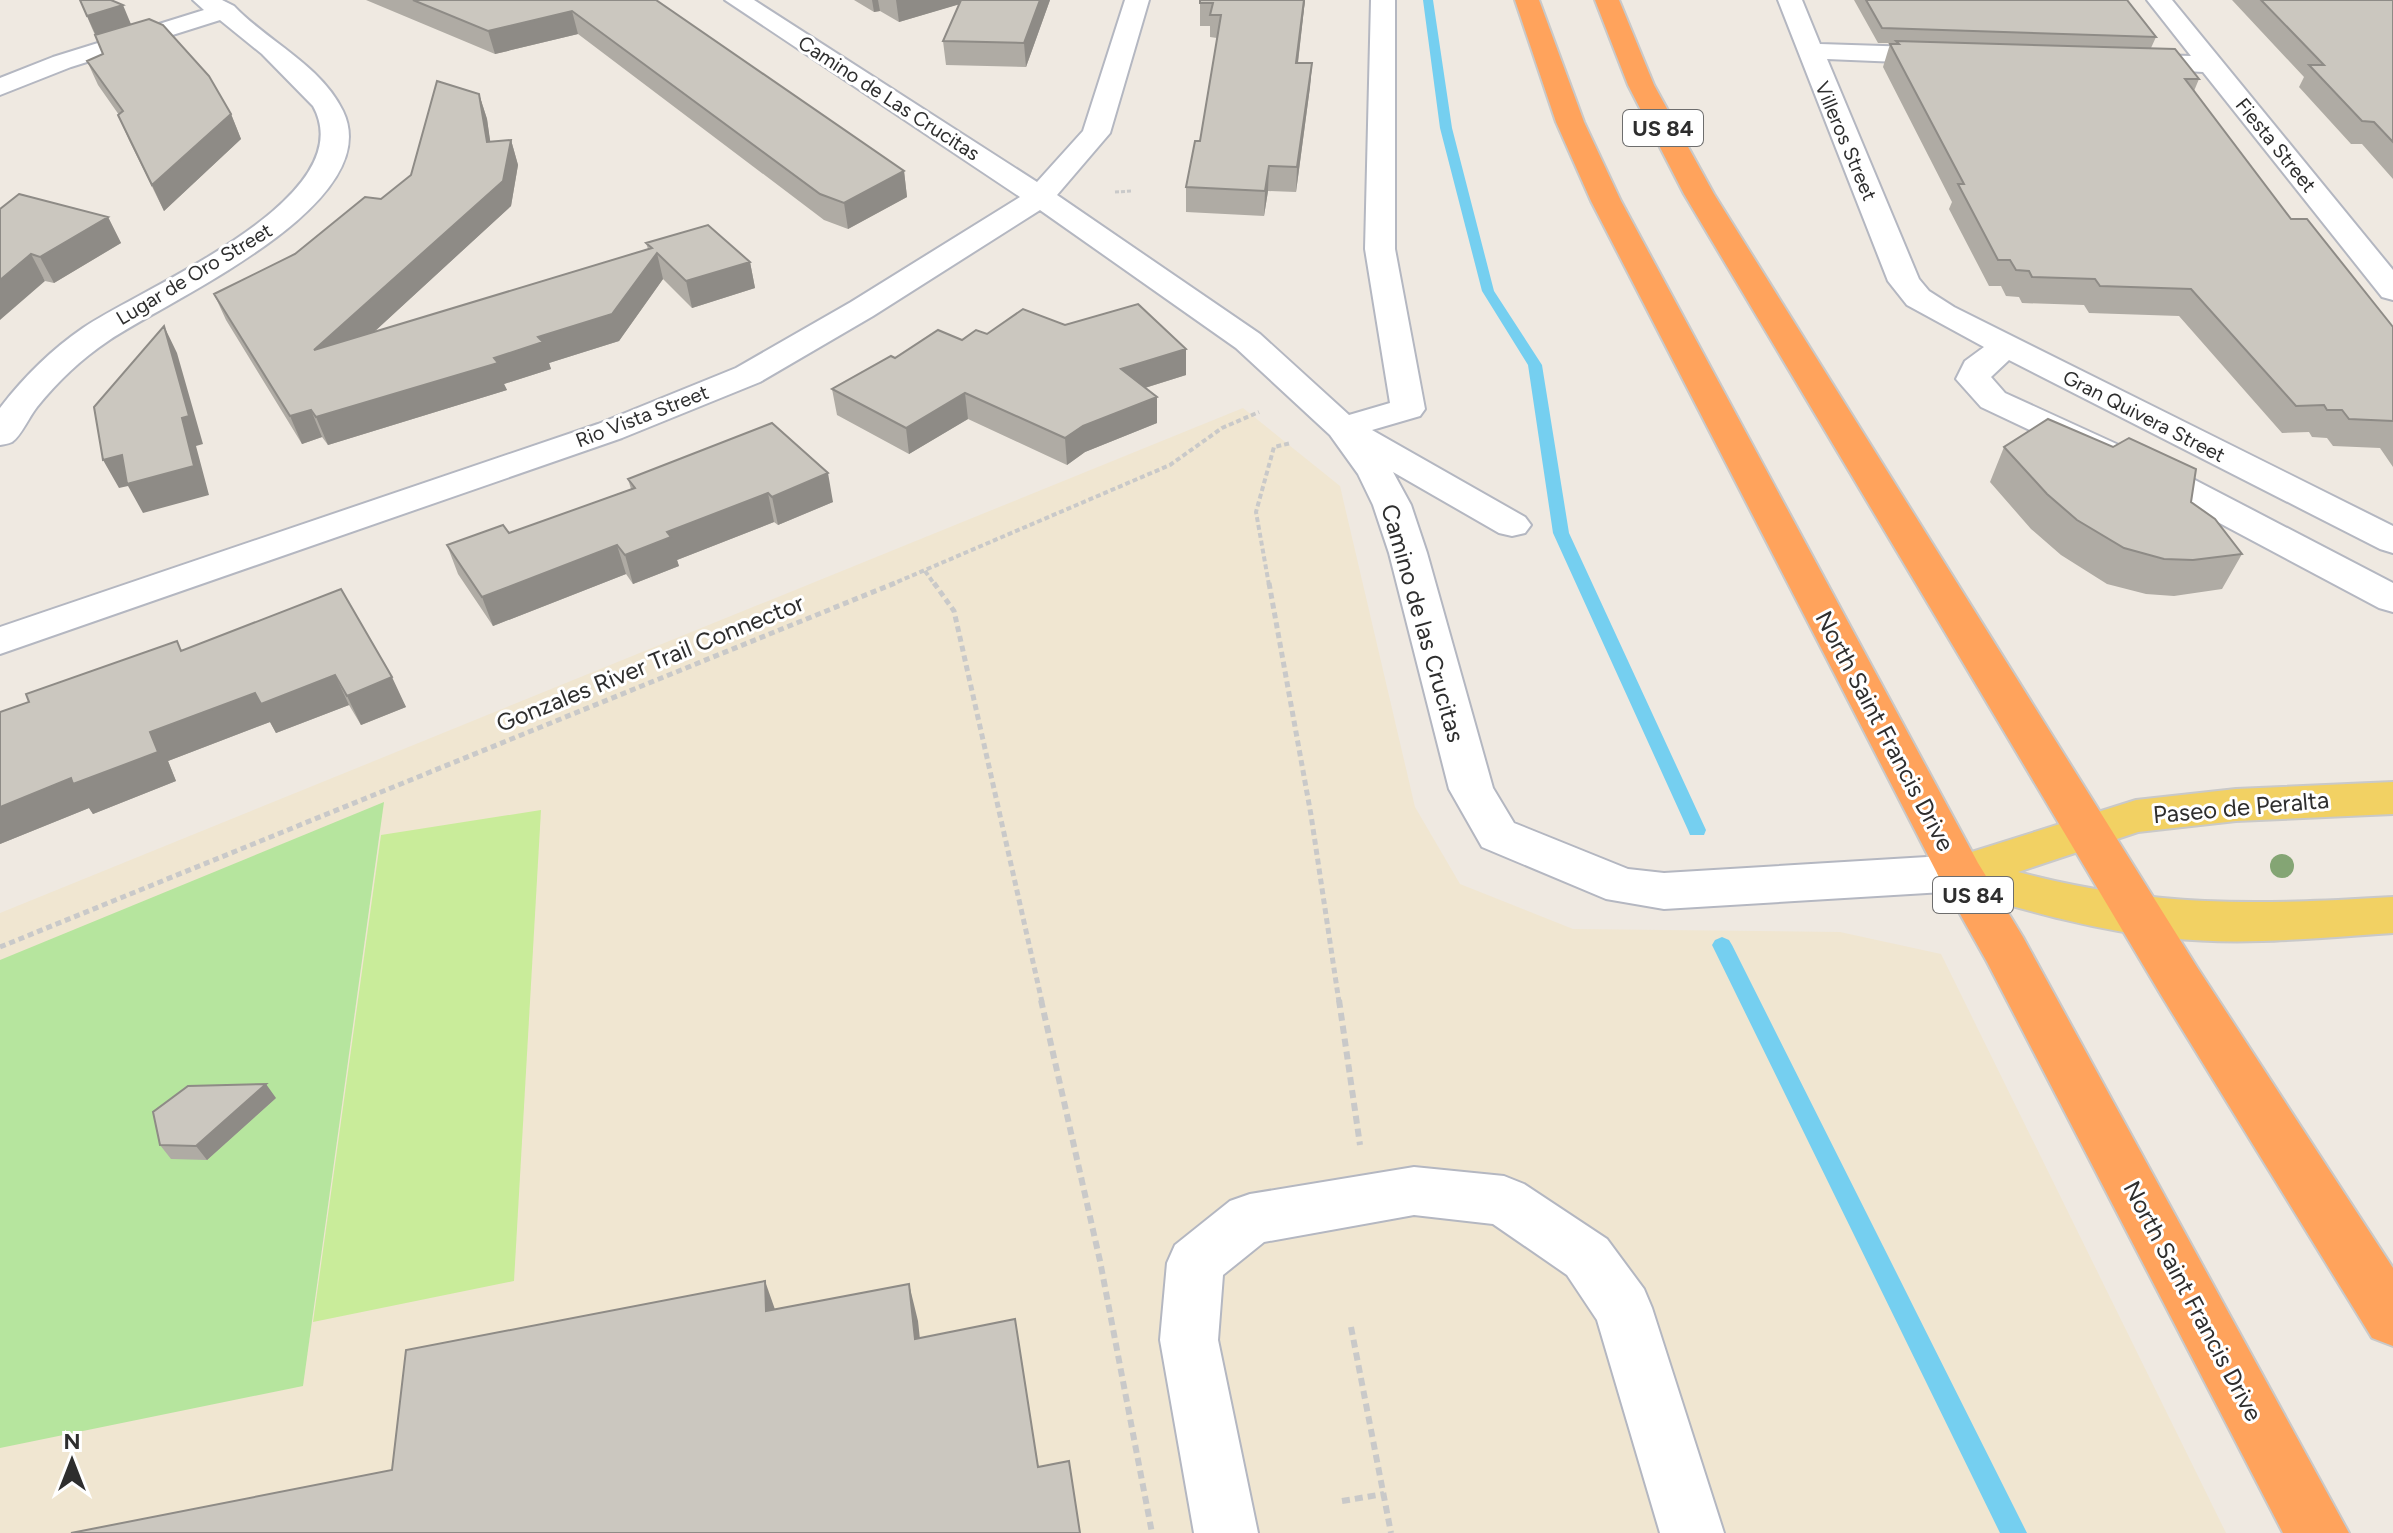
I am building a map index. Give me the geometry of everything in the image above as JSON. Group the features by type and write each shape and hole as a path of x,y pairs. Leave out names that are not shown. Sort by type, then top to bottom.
{"highway":[{"name":"North Saint Francis Drive","path":"1527,0 1570,122 1606,201 1960,873 2006,951 2317,1533"},
{"name":"US 84","path":"1607,0 1641,85 1699,194 2139,916 2393,1319"}],"main road":[{"name":"Paseo de Peralta","path":"1960,873 2136,816 2192,808 2393,798"},
{"path":"1960,873 2027,893 2139,916 2248,923 2393,915"}],"street":[{"name":"Camino de Las Crucitas","path":"737,0 1041,196"},
{"name":"Rio Vista Street","path":"1,637 610,431 748,375 862,309 1041,196 1096,133 1137,0"},
{"path":"1342,428 1408,409 1380,249 1383,0"},
{"name":"Villeros Street","path":"1790,0 1808,51 1904,281"},
{"name":"Fiesta Street","path":"2159,0 2393,290"},
{"path":"0,87 215,6"},
{"name":"Lugar de Oro Street","path":"0,434 22,402 67,356 129,313 270,230 302,200 330,162 334,125 323,102 263,42 215,6"},
{"path":"1808,51 1966,56"},
{"path":"2108,61 2211,64"},
{"name":"Camino de las Crucitas","path":"1041,196 1248,341 1342,428 1375,472 1392,505 1408,553 1471,789 1498,835 1623,886 1664,891 1960,873"},
{"name":"Gran Quivera Street","path":"1904,281 1929,306 2006,347 2393,541"},
{"path":"2006,347 1977,368 1973,379 1993,400 2042,426 2180,487 2393,599"},
{"path":"1342,428 1512,525"},
{"path":"1226,1533 1189,1340 1195,1263 1250,1219 1414,1191 1504,1201 1587,1257 1623,1308 1692,1533"}],"path":[{"name":"Gonzales River Trail Connector","path":"0,947 925,571 1170,465 1222,428 1304,394"},
{"path":"1337,1205 1366,1180 1311,815 1256,512 1274,447 1342,428"},
{"path":"925,571 954,611 1100,1261 1152,1533"},
{"path":"1351,1327 1391,1533"},
{"path":"1342,1501 1384,1494"}],"shaded area":[{"path":"1243,408 1340,486 1415,807 1460,884 1573,929 1840,932 1941,954 2226,1533 0,1533 0,913"}],"green space":[{"path":"384,802 303,1386 0,1448 0,960"},
{"path":"541,810 514,1281 313,1322 381,835"}],"building":[{"path":"80,0 111,0 123,5 87,16"},
{"path":"413,0 656,0 904,171 844,203 820,194 572,11 488,31"},
{"path":"961,0 1040,0 1024,43 943,41"},
{"path":"1200,0 1304,0 1296,63 1312,63 1297,167 1269,166 1265,191 1186,187 1195,141 1200,141 1221,15 1210,15 1213,3 1200,3"},
{"path":"1866,0 2127,0 2156,37 1882,28"},
{"path":"2261,0 2393,0 2393,142 2374,122 2362,121 2309,65 2324,65"},
{"path":"149,19 163,25 209,76 231,114 152,185 118,115 123,111 87,61 103,54 95,35"},
{"path":"1896,41 2175,49 2199,79 2185,79 2291,219 2307,219 2393,327 2393,421 2349,419 2342,410 2327,410 2324,405 2296,406 2191,289 2100,286 2095,279 2032,277 2029,271 2016,270 2010,260 1998,260 1958,184 1964,184 1890,44 1899,44"},
{"path":"437,81 479,94 487,142 511,140 503,181 314,350 652,248 646,243 708,225 750,262 686,281 657,253 612,314 538,337 543,342 494,358 498,363 316,417 311,410 290,416 214,294 295,254 365,197 381,199 411,175"},
{"path":"19,194 108,217 40,257 31,254 0,280 0,209"},
{"path":"1138,304 1186,349 1121,369 1157,397 1083,426 1065,438 965,393 906,428 832,389 891,356 895,358 938,330 962,340 976,330 987,334 1023,309 1065,325"},
{"path":"164,326 189,416 182,418 194,466 127,484 122,455 103,460 94,407"},
{"path":"2048,419 2113,447 2129,438 2196,469 2191,502 2215,519 2242,554 2193,560 2164,559 2124,548 2077,520 2047,494 2004,447"},
{"path":"772,423 828,473 772,497 768,493 667,532 671,537 625,555 617,545 482,597 447,545 503,525 509,533 635,488 628,479"},
{"path":"341,589 392,677 347,696 335,675 261,704 255,693 150,732 158,752 73,784 71,778 0,807 0,712 29,702 26,694 177,641 181,651"},
{"path":"266,1084 196,1146 160,1145 153,1112 188,1086"},
{"path":"765,1281 766,1311 909,1284 915,1339 1015,1319 1038,1467 1069,1461 1080,1533 71,1533 392,1470 406,1350"}],"waterway":[{"path":"1428,0 1446,128 1488,291 1535,365 1561,533 1697,830"},
{"path":"1722,945 2014,1533"}]}
